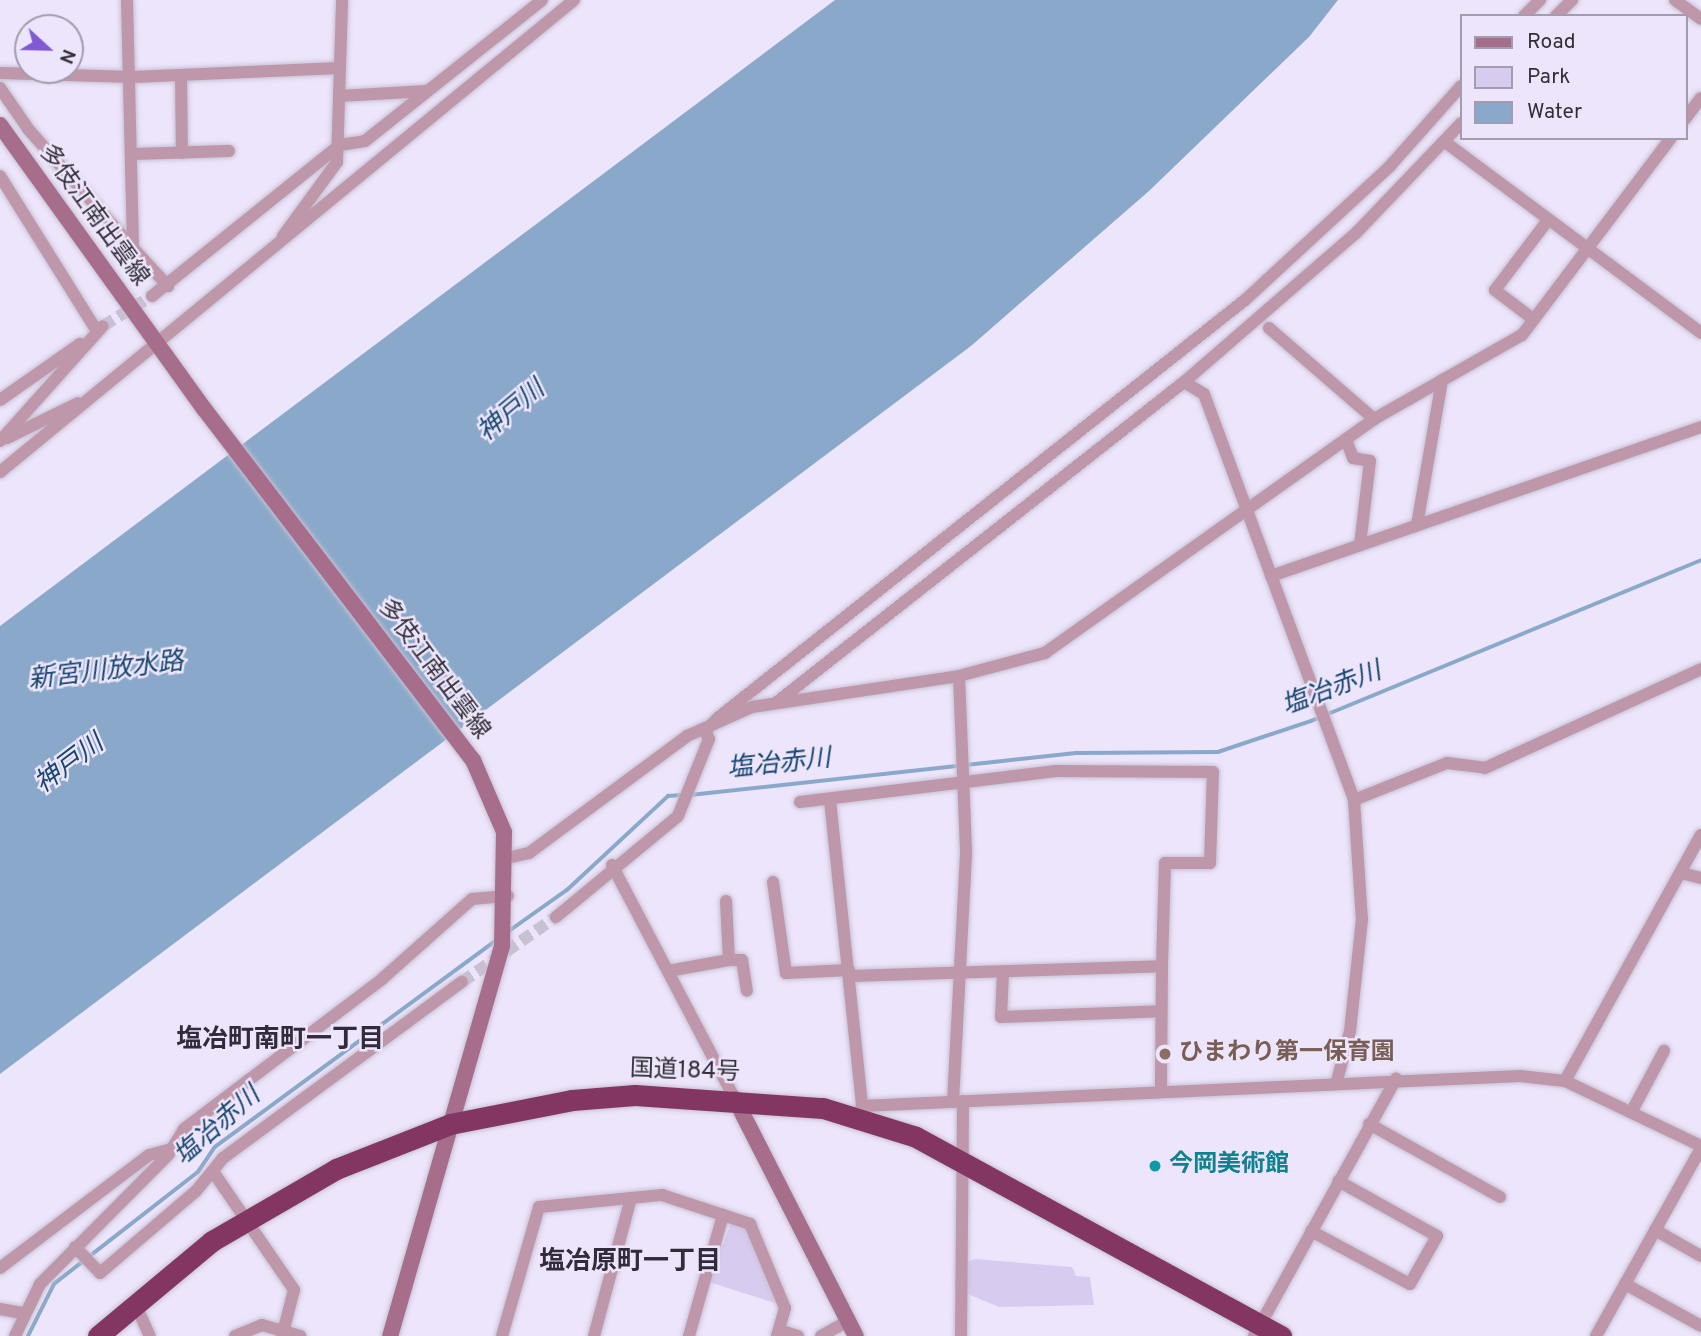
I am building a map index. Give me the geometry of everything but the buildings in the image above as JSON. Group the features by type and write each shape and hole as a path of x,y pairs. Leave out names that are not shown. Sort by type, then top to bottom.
{"highway":[{"name":"国道184号","path":"98,1336 135,1303 245,1219 336,1169 450,1124 572,1100 735,1099 860,1111 960,1160 1257,1330 1281,1336"}],"main road":[{"name":"多伎江南出雲線","path":"0,125 170,363 473,760 504,832 508,895 486,1015 450,1124 390,1336"},
{"path":"735,1099 856,1336"}],"street":[{"path":"127,0 133,77 133,248"},
{"path":"271,253 331,177 340,145 342,0"},
{"path":"152,296 168,286 340,145 365,141 542,0"},
{"path":"0,472 271,253 574,0"},
{"path":"1526,14 1540,0"},
{"path":"1558,14 1572,0"},
{"path":"1675,0 1701,19"},
{"path":"0,73 133,77 340,68"},
{"path":"181,75 182,153"},
{"path":"705,731 1245,300 1390,166 1460,87"},
{"path":"0,88 29,130 168,286"},
{"path":"340,96 428,91"},
{"path":"1687,116 1701,98"},
{"path":"777,702 1184,382 1356,233 1460,124"},
{"path":"507,858 529,853 687,736 777,702 959,676 1045,653 1374,419 1522,334 1669,140"},
{"path":"1445,142 1701,333"},
{"path":"133,154 229,151"},
{"path":"0,176 97,331"},
{"path":"1533,319 1495,290 1548,219"},
{"path":"0,400 103,326 0,441"},
{"path":"1269,328 1374,419"},
{"path":"1417,526 1442,380"},
{"path":"1184,382 1204,394 1354,800 1362,919 1350,1031 1337,1081"},
{"path":"0,441 97,394"},
{"path":"1270,576 1701,428"},
{"path":"1346,439 1353,458 1370,461 1360,545"},
{"path":"1354,800 1447,763 1485,768 1701,669"},
{"path":"959,676 963,782 958,1101 961,1336"},
{"path":"556,917 612,865 678,816 709,738 705,731"},
{"path":"800,802 1056,771 1213,772 1210,863 1165,863 1161,966 1161,1093"},
{"path":"830,800 849,973 860,1111 958,1101 1161,1093 1337,1081 1565,1081 1633,1109 1701,1147 1597,1336"},
{"path":"1565,1081 1701,835"},
{"path":"612,865 735,1099"},
{"path":"1681,873 1701,878"},
{"path":"773,882 786,973 1003,972 1161,966"},
{"path":"15,1336 23,1313 172,1149 184,1129 382,979 472,899 508,895"},
{"path":"726,901 729,960"},
{"path":"668,971 742,960 747,991"},
{"path":"1003,972 1002,1017 1161,1011"},
{"path":"79,1251 100,1273 214,1174 223,1158 461,982"},
{"path":"1633,1109 1664,1051"},
{"path":"1257,1330 1396,1079"},
{"path":"1369,1124 1500,1197"},
{"path":"0,1268 149,1156 172,1149"},
{"path":"214,1174 293,1290 283,1334"},
{"path":"1311,1231 1410,1284 1437,1236 1338,1181"},
{"path":"502,1336 539,1207 662,1195 750,1224 785,1308 778,1333 798,1336"},
{"path":"594,1336 631,1198"},
{"path":"689,1336 723,1215"},
{"path":"1655,1230 1701,1256"},
{"path":"1625,1284 1701,1326"},
{"path":"135,1303 150,1336"},
{"path":"0,1309 23,1313"},
{"path":"821,1336 848,1321"},
{"path":"235,1336 262,1325 283,1334 300,1336"}],"green space":[{"path":"731,1223 747,1228 778,1304 709,1282"},
{"path":"975,1259 1072,1267 1076,1276 1090,1277 1094,1305 999,1307 963,1292 964,1263"}],"water":[{"path":"835,0 1338,0 1309,37 1149,191 971,346 0,1074 0,626"}],"waterway":[{"name":"塩冶赤川","path":"690,795 1078,753 1218,752 1311,721 1701,560"},
{"name":"塩冶赤川","path":"509,931 567,890 668,796 682,795"},
{"name":"塩冶赤川","path":"90,1256 198,1172 215,1147 497,940"},
{"name":"塩冶赤川","path":"28,1336 54,1284 83,1261"}],"tunnel":[{"path":"103,326 152,296"},
{"path":"462,982 556,917"}],"place":[{"name":"ひまわり第一保育園","path":"1165,1054"},
{"name":"今岡美術館","path":"1155,1166"}],"district":[{"name":"塩冶町南町一丁目","path":"280,1041"},
{"name":"塩冶原町一丁目","path":"630,1263"}],"water label":[{"name":"神戸川","path":"512,412"},
{"name":"新宮川放水路","path":"106,672"},
{"name":"神戸川","path":"70,765"}]}
